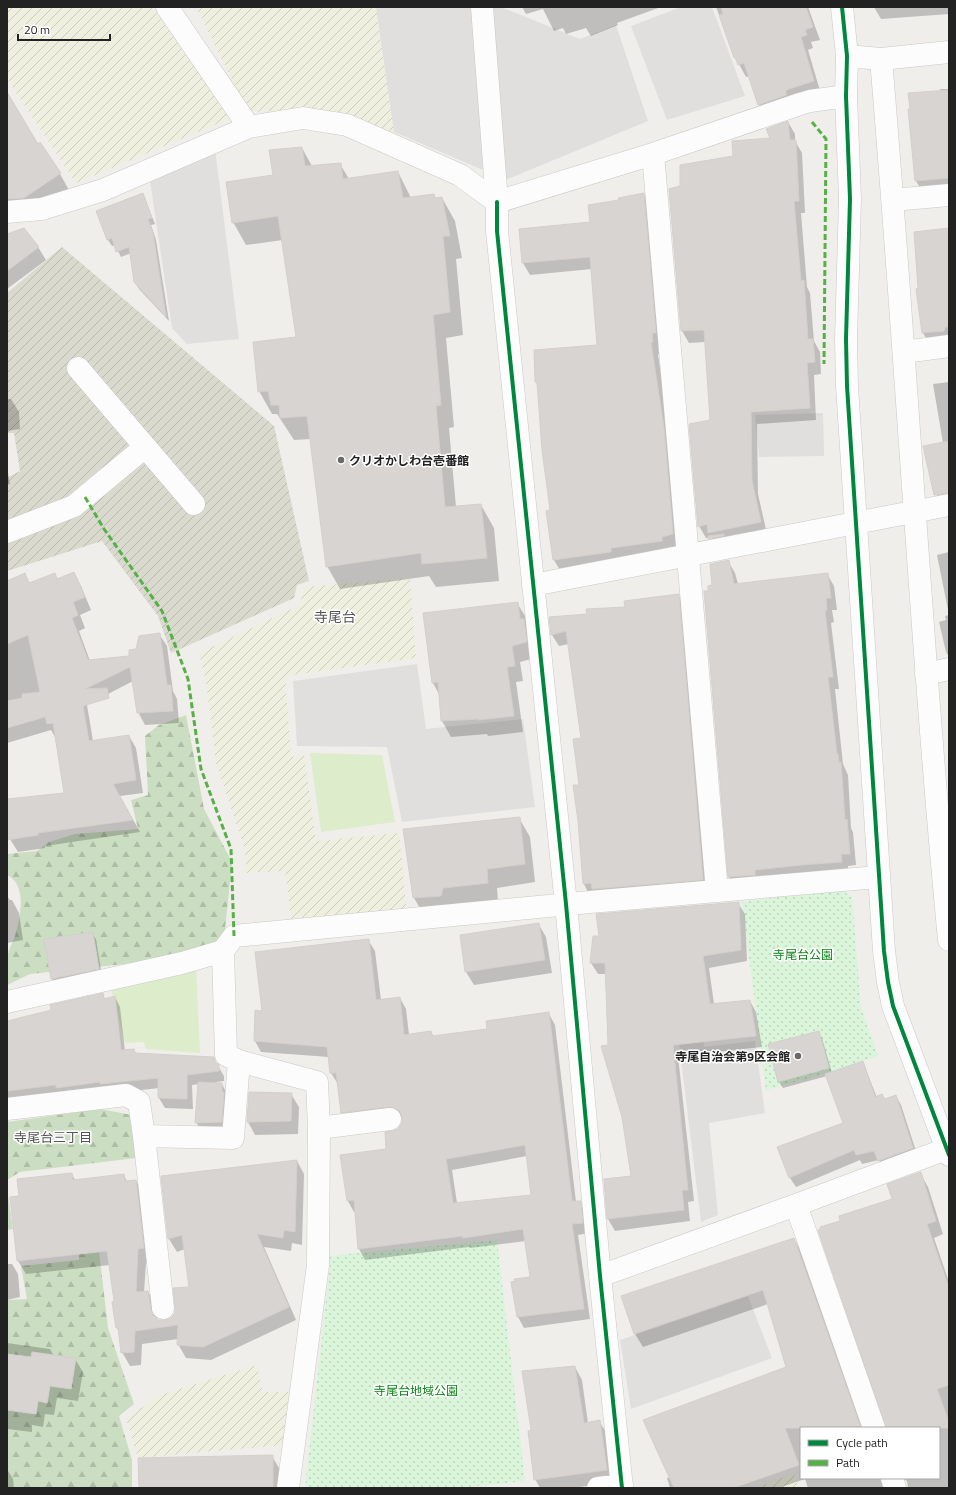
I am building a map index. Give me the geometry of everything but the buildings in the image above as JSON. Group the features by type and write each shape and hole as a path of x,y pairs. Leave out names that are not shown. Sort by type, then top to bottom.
{"street":[{"path":"167,7 249,126"},
{"path":"482,7 497,202 497,231 566,904 600,1276 622,1487 598,1488"},
{"path":"600,1276 948,1150 893,1006 886,967 878,877 847,386 846,339 850,199 846,96 847,56 842,7"},
{"path":"847,56 881,59 949,52"},
{"path":"881,59 893,200 926,674 943,823 949,940"},
{"path":"497,202 653,154 800,104 810,101 846,96"},
{"path":"7,212 42,209 103,190 249,126 303,118 346,125 460,175 497,202"},
{"path":"653,154 717,891"},
{"path":"893,200 949,195"},
{"path":"904,352 949,346"},
{"path":"78,368 194,504"},
{"path":"7,532 74,506 145,447"},
{"path":"533,585 949,505"},
{"path":"926,674 949,669"},
{"path":"288,1488 318,1265 319,1128 317,1082 240,1061 226,1055 223,952 234,936 566,904 878,877"},
{"path":"7,1002 182,963 223,952"},
{"path":"144,1136 233,1138 240,1061"},
{"path":"7,1109 126,1095 139,1102 163,1308"},
{"path":"319,1128 390,1119"},
{"path":"796,1205 874,1427"}],"path":[{"path":"773,948 781,947"}],"shaded area":[{"path":"376,7 473,7 483,170 394,132"},
{"path":"493,7 501,7 580,39 616,25 648,121 503,181"},
{"path":"681,7 712,7 745,96 667,120 631,26"},
{"path":"215,149 239,339 187,344 172,328 149,174"},
{"path":"62,247 274,426 309,581 297,585 294,598 171,653 158,616 102,541 7,571 7,478 20,471 14,433 7,433 7,293"},
{"path":"823,413 824,456 759,457 755,415"},
{"path":"417,664 426,729 523,719 535,807 402,822 387,747 297,746 293,681"},
{"path":"702,1031 704,1047 755,1041 765,1113 709,1123 718,1215 701,1222 678,1035"},
{"path":"748,1296 772,1358 631,1409 620,1340"}],"green space":[{"path":"7,7 152,7 231,118 76,183 7,79"},
{"path":"196,7 376,7 394,132 342,116 308,110 248,112"},
{"path":"410,578 416,658 285,676 291,757 304,755 316,841 399,833 407,912 292,926 285,871 245,873 246,858 243,844 216,763 206,682 199,653 300,605 304,587"},
{"path":"186,715 204,809 232,862 224,940 162,960 30,974 7,985 7,958 17,929 21,902 18,886 14,880 7,875 7,854 37,851 49,842 75,834 138,829 131,800 148,795 145,736 159,725"},
{"path":"310,753 382,755 395,822 321,832"},
{"name":"寺尾台公園","path":"840,889 852,897 861,1007 878,1056 823,1074 766,1090 742,902"},
{"path":"196,968 200,1053 146,1049 144,1042 125,1043 110,985"},
{"path":"100,1109 132,1115 136,1158 20,1172 7,1180 7,1122"},
{"path":"7,1188 13,1229 7,1230"},
{"path":"97,1234 108,1328 134,1404 119,1416 132,1460 132,1488 7,1488 7,1300 27,1299 21,1266 79,1260 78,1238"},
{"name":"寺尾台地域公園","path":"497,1240 525,1481 461,1488 305,1488 330,1265 327,1256"},
{"path":"257,1365 263,1392 295,1392 285,1445 138,1458 126,1419 160,1395"},
{"path":"794,1473 799,1488 755,1488 769,1483"}],"marked path":[{"path":"812,122 826,139 824,364"},
{"path":"85,497 104,529 162,611 188,679 201,769 231,849 234,936"}],"cycle path":[{"path":"842,7 847,56 846,96 850,199 846,339 847,386 884,951 893,1006 949,1155"},
{"path":"497,202 497,231 566,904 600,1276 622,1488"}],"place":[{"name":"クリオかしわ台壱番館","path":"341,460"},
{"name":"寺尾自治会第9区会館","path":"798,1056"}],"district":[{"name":"寺尾台","path":"335,616"},
{"name":"寺尾台三丁目","path":"53,1137"}]}
